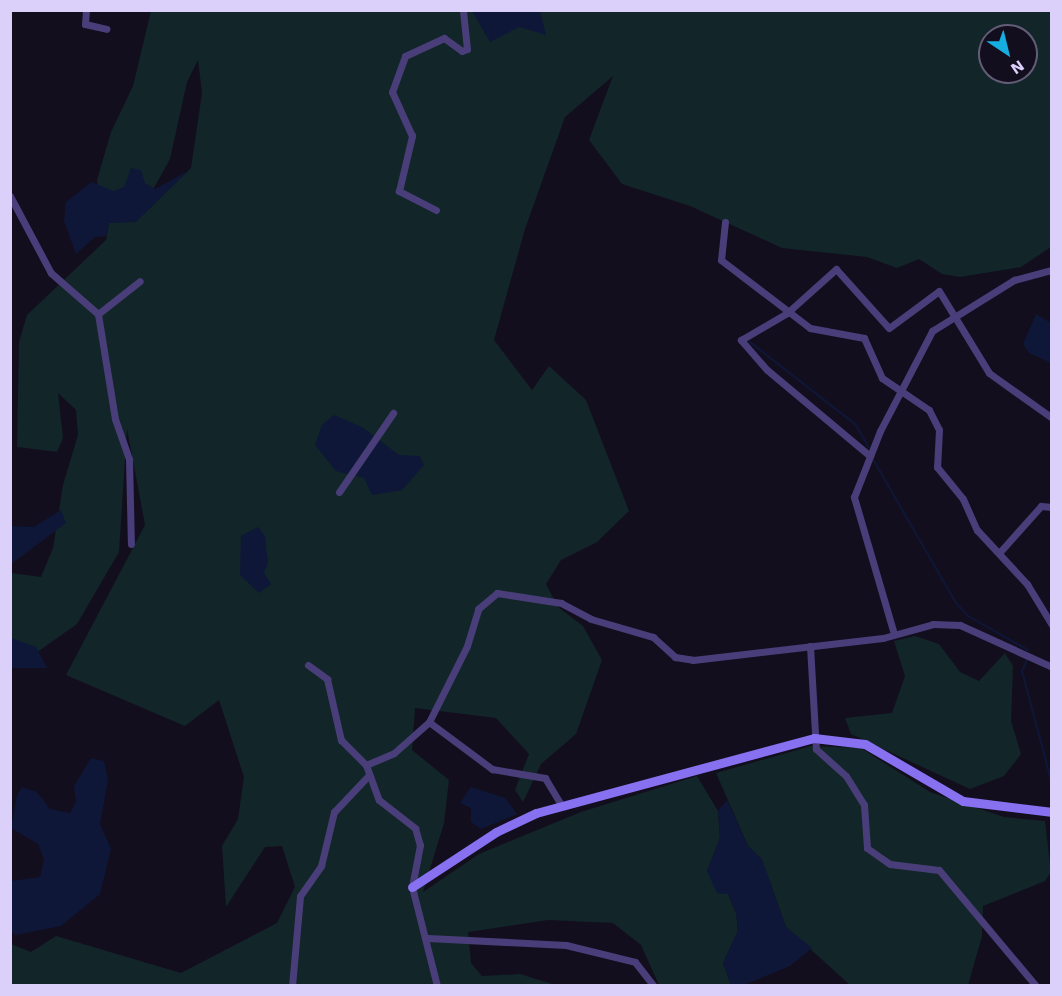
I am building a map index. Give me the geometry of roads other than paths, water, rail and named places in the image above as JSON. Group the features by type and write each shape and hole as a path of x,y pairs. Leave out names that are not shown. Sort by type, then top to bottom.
{"street":[{"path":"86,10 85,24 106,29"},
{"path":"436,210 399,191 398,183 412,136 392,92 399,62 444,38 462,51 467,49 463,10"},
{"path":"10,196 51,273 98,314 115,419 129,459 131,544"},
{"path":"725,222 721,260 766,291 787,313 810,328 864,338 874,368 900,386 932,416 939,430 937,467 963,500 977,530 1027,584 1052,625"},
{"path":"870,456 747,352 741,340 787,313 836,269 890,328 939,291 958,316 989,373 1052,418"},
{"path":"894,634 854,497 900,386 932,332 1014,280 1052,270"},
{"path":"98,314 140,281"},
{"path":"339,492 393,413"},
{"path":"999,553 1041,506 1052,507"},
{"path":"366,765 394,753 429,722 467,645 480,605 497,593 561,603 591,619 653,637 675,657 693,660 894,634 933,624 960,625 1052,667"},
{"path":"810,646 814,738 820,757 846,776 864,805 867,848 890,864 939,870 1036,986"},
{"path":"308,664 327,680 334,695 341,740 366,765 367,777 379,800 415,828 420,845 411,871 412,887 428,938 437,986"},
{"path":"429,722 492,769 545,778 562,807"},
{"path":"412,887 496,832 562,807 814,738 866,744 963,801 1052,812"},
{"path":"292,986 300,896 321,866 334,812 367,777"},
{"path":"428,938 566,945 635,962 654,986"}],"water":[{"path":"472,11 540,11 546,35 519,27 490,42"},
{"path":"131,168 141,170 145,183 155,189 188,171 136,222 109,223 106,236 95,237 76,254 64,221 66,202 92,182 113,191 124,187"},
{"path":"1036,314 1051,323 1051,363 1029,353 1023,344"},
{"path":"334,415 362,427 399,455 420,456 424,465 402,490 372,495 364,478 336,471 315,445 322,425"},
{"path":"61,510 66,523 11,564 11,526 34,527"},
{"path":"258,527 265,536 268,563 264,573 271,584 259,593 240,575 241,536"},
{"path":"11,638 36,647 47,668 11,668"},
{"path":"91,758 104,761 108,780 100,824 111,849 100,894 61,926 15,935 11,931 11,881 40,877 44,860 38,844 11,828 17,795 22,787 37,792 50,809 70,813 76,802 74,786"},
{"path":"471,787 505,798 517,814 481,829 471,822 471,808 460,803"},
{"path":"727,800 748,846 762,859 786,927 812,948 790,966 744,985 731,985 723,963 738,931 736,913 728,894 717,893 707,871 720,838 718,811"}],"waterway":[{"path":"750,342 855,424 869,447"},
{"path":"874,461 956,603 968,616 1028,650"},
{"path":"1027,660 1022,671 1052,784"}]}
